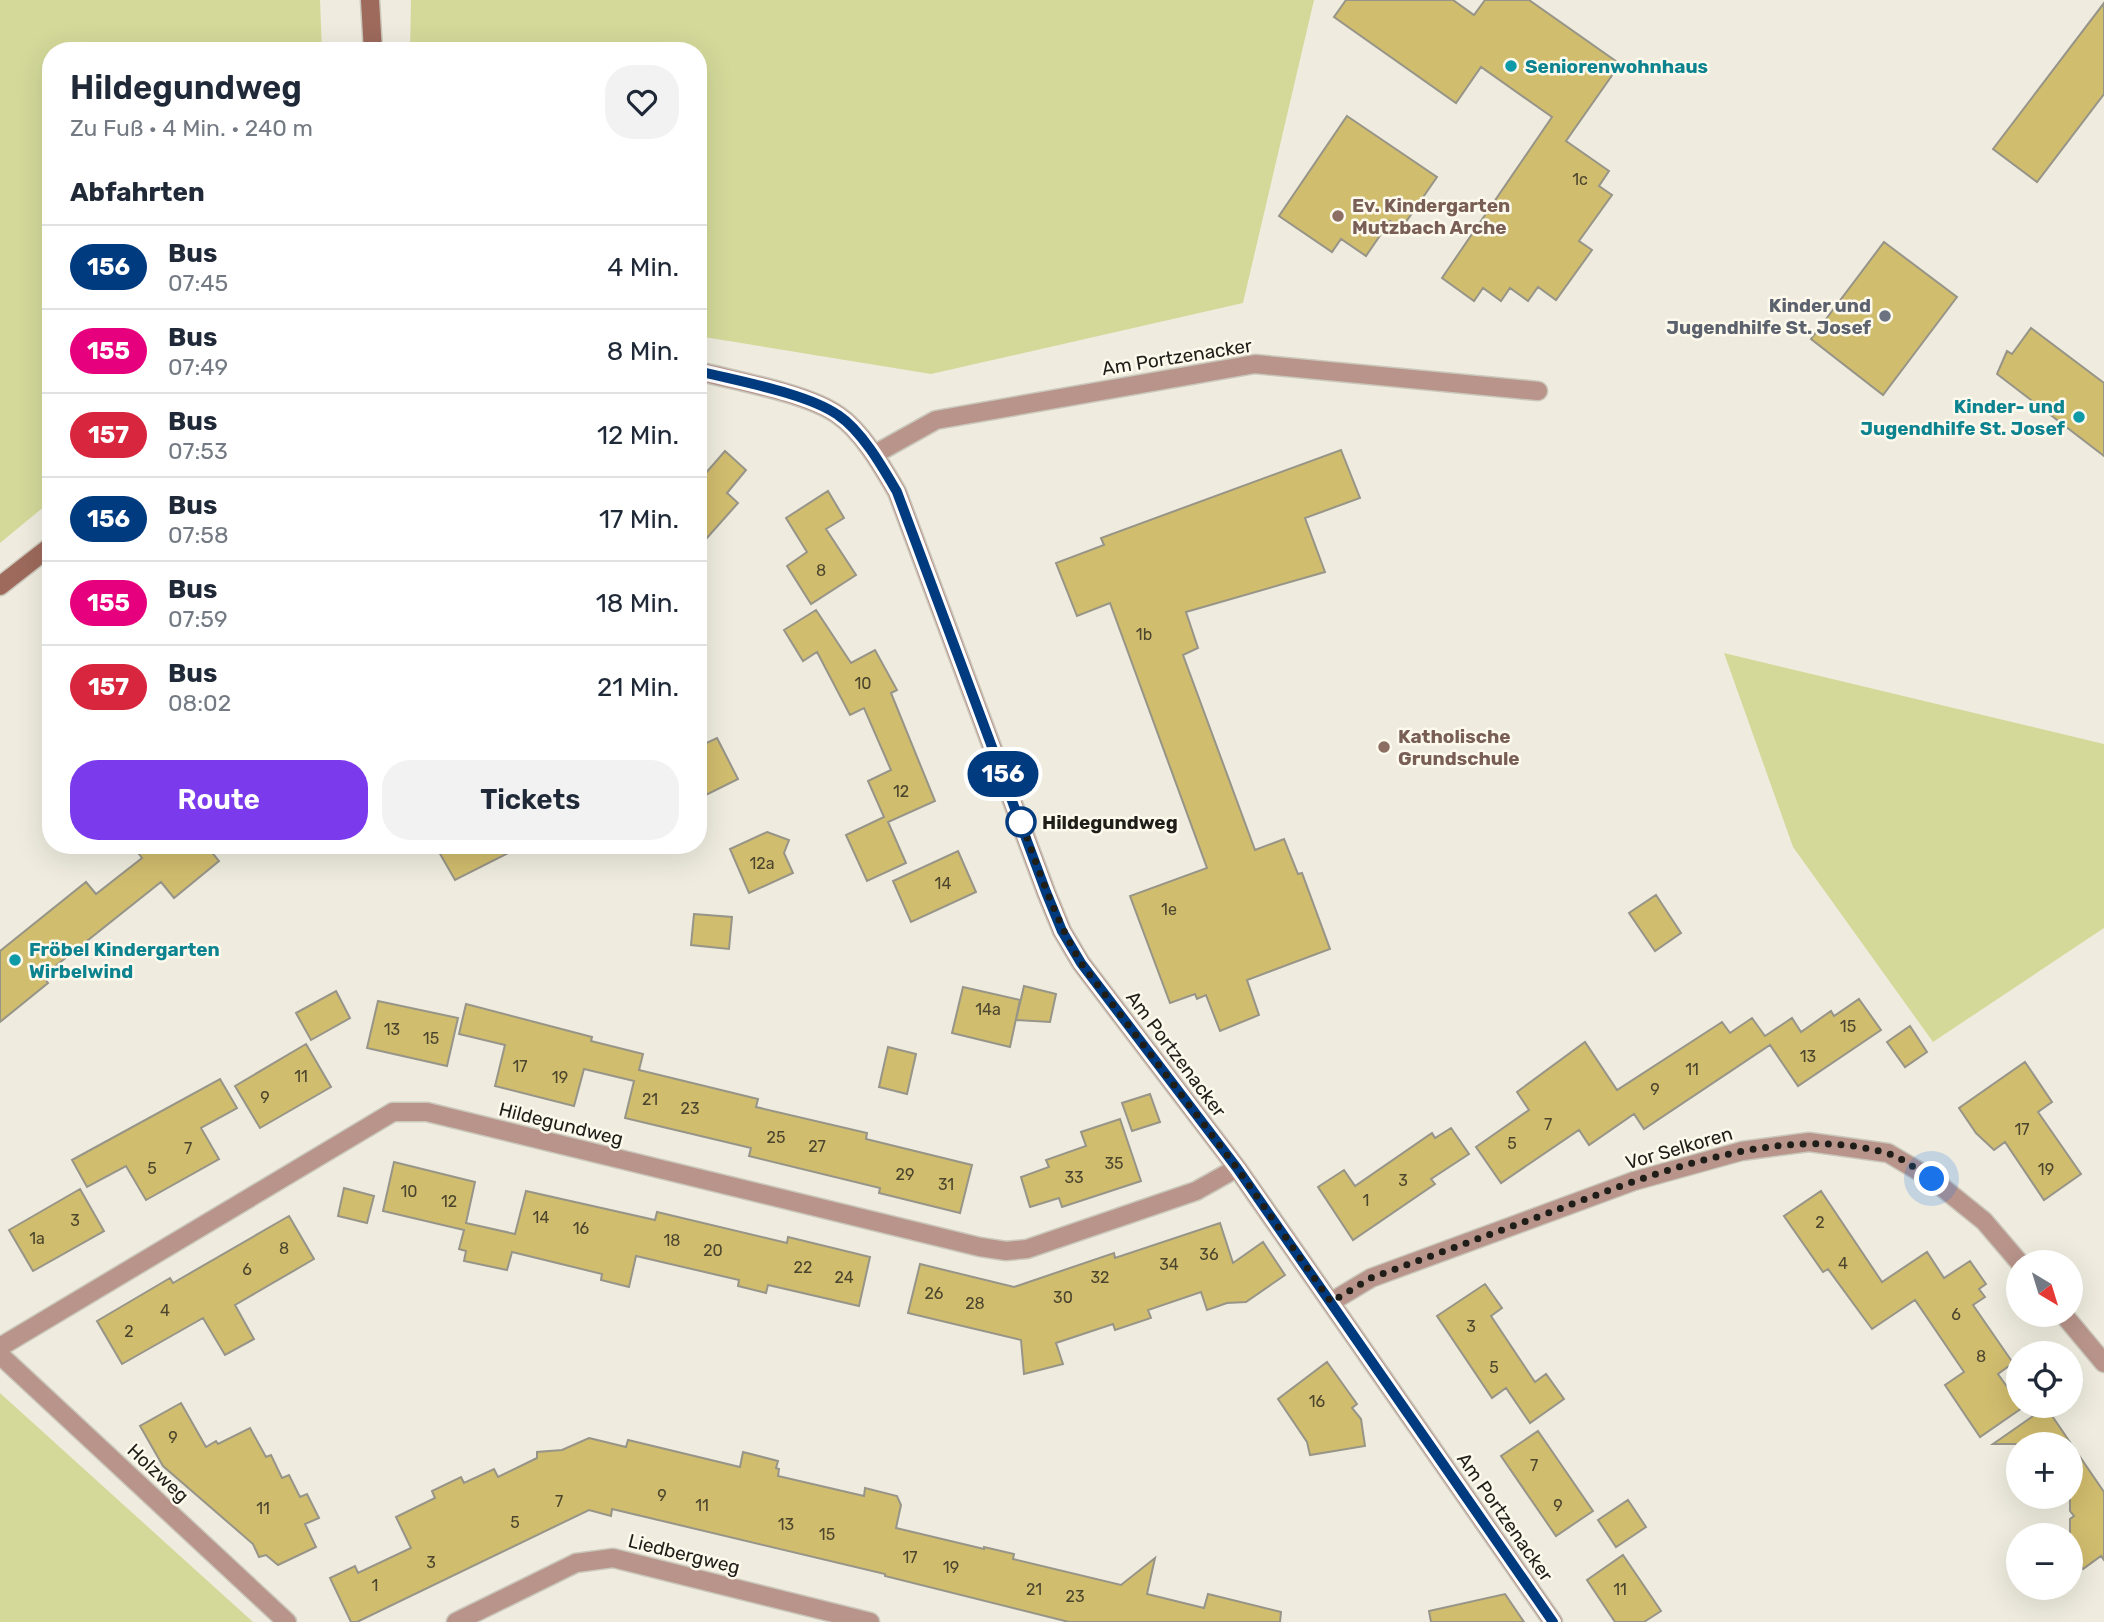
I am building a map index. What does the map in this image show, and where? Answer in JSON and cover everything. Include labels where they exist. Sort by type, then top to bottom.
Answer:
[{"type":"main road","points":[[370,0],[372,42]]},
{"type":"main road","points":[[0,586],[42,553]]},
{"type":"street","name":"Am Portzenacker","points":[[875,454],[936,421],[1255,363],[1538,391]]},
{"type":"street","name":"Am Portzenacker","points":[[707,373],[805,399],[839,415],[875,454],[897,492],[1062,931],[1081,963],[1237,1168],[1553,1622]]},
{"type":"street","name":"Hildegundweg","points":[[0,1347],[393,1111],[427,1112],[966,1244],[1006,1251],[1027,1249],[1196,1191],[1237,1168]]},
{"type":"street","name":"Vor Selkoren","points":[[1331,1302],[1371,1278],[1634,1181],[1742,1151],[1810,1142],[1888,1153],[1932,1179],[1984,1221],[2009,1250]]},
{"type":"street","points":[[2074,1327],[2104,1363]]},
{"type":"street","name":"Holzweg","points":[[0,1356],[287,1622]]},
{"type":"street","name":"Liedbergweg","points":[[456,1622],[576,1563],[613,1558],[870,1622]]},
{"type":"green space","points":[[0,0],[320,0],[322,42],[42,42],[42,508],[0,543]]},
{"type":"green space","points":[[411,0],[1314,0],[1243,303],[931,374],[707,337],[707,42],[410,42]]},
{"type":"green space","points":[[1724,653],[2104,744],[2104,928],[1933,1042],[1793,847]]},
{"type":"green space","points":[[0,1393],[253,1622],[0,1622]]},
{"type":"building","points":[[1346,0],[1453,0],[1474,15],[1485,0],[1529,0],[1620,64],[1566,141],[1609,171],[1599,186],[1612,195],[1579,241],[1592,250],[1556,300],[1538,287],[1528,301],[1510,288],[1501,301],[1483,288],[1474,301],[1442,278],[1552,117],[1481,67],[1456,103],[1334,17]]},
{"type":"building","points":[[2104,3],[2104,94],[2037,182],[1993,149]]},
{"type":"building","points":[[1347,116],[1437,177],[1401,229],[1390,221],[1366,256],[1341,239],[1332,252],[1279,216]]},
{"type":"building","name":"Kinder und Jugendhilfe St. Josef","points":[[1884,242],[1957,297],[1883,395],[1811,339]]},
{"type":"building","name":"Kinder- und Jugendhilfe St. Josef","points":[[2031,328],[2104,383],[2104,456],[1997,374],[2007,351],[2012,354]]},
{"type":"building","points":[[1341,450],[1360,498],[1305,518],[1325,572],[1186,612],[1198,648],[1183,655],[1255,850],[1284,839],[1298,874],[1302,873],[1330,949],[1247,980],[1259,1015],[1220,1031],[1206,995],[1197,999],[1195,994],[1170,1003],[1130,896],[1207,868],[1110,603],[1077,616],[1056,563],[1104,545],[1101,538]]},
{"type":"building","points":[[725,451],[746,470],[727,493],[738,503],[707,538],[707,472]]},
{"type":"building","points":[[828,491],[844,518],[826,529],[856,575],[811,604],[787,566],[807,552],[786,518]]},
{"type":"building","points":[[816,610],[851,663],[875,650],[897,690],[891,693],[935,801],[888,822],[906,863],[867,881],[846,835],[884,817],[868,781],[891,770],[864,708],[850,715],[817,652],[803,661],[784,630]]},
{"type":"building","points":[[717,738],[738,779],[707,794],[707,743]]},
{"type":"building","points":[[767,832],[789,840],[784,853],[793,873],[749,893],[730,849]]},
{"type":"building","points":[[958,851],[976,892],[911,922],[893,881]]},
{"type":"building","points":[[139,854],[213,854],[219,861],[174,898],[161,882],[43,976],[48,983],[0,1022],[0,951],[86,882],[96,894],[142,858]]},
{"type":"building","points":[[440,854],[506,854],[455,880]]},
{"type":"building","points":[[1656,895],[1681,933],[1655,951],[1629,913]]},
{"type":"building","points":[[694,914],[732,917],[729,949],[691,945]]},
{"type":"building","points":[[1024,986],[1056,994],[1050,1022],[1016,1020]]},
{"type":"building","points":[[963,987],[1020,1000],[1010,1047],[952,1033]]},
{"type":"building","points":[[336,991],[350,1018],[311,1040],[296,1013]]},
{"type":"building","points":[[1859,999],[1881,1030],[1798,1086],[1770,1045],[1644,1129],[1634,1114],[1589,1145],[1579,1130],[1501,1183],[1476,1147],[1529,1110],[1517,1092],[1585,1042],[1617,1090],[1722,1022],[1730,1033],[1752,1018],[1765,1036],[1792,1018],[1801,1032],[1831,1011],[1834,1016]]},
{"type":"building","points":[[378,1001],[458,1018],[447,1066],[367,1048]]},
{"type":"building","points":[[466,1004],[592,1037],[591,1041],[643,1054],[639,1070],[758,1099],[756,1107],[867,1133],[866,1139],[972,1165],[960,1213],[879,1193],[880,1188],[749,1156],[751,1148],[625,1118],[634,1081],[584,1069],[574,1106],[495,1086],[505,1045],[459,1034]]},
{"type":"building","points":[[1910,1026],[1927,1052],[1905,1067],[1887,1042]]},
{"type":"building","points":[[306,1044],[331,1087],[260,1128],[235,1086]]},
{"type":"building","points":[[888,1047],[916,1054],[907,1094],[879,1087]]},
{"type":"building","points":[[2025,1062],[2052,1102],[2038,1112],[2081,1174],[2044,1200],[2005,1142],[1994,1150],[1976,1133],[1959,1108]]},
{"type":"building","points":[[220,1079],[237,1108],[201,1128],[219,1159],[146,1200],[126,1166],[87,1187],[72,1160]]},
{"type":"building","points":[[1150,1094],[1160,1122],[1132,1131],[1122,1103]]},
{"type":"building","points":[[1120,1119],[1141,1181],[1062,1207],[1059,1198],[1030,1207],[1021,1177],[1049,1167],[1046,1160],[1086,1146],[1081,1132]]},
{"type":"building","points":[[1451,1128],[1469,1154],[1431,1179],[1435,1184],[1353,1240],[1318,1187],[1344,1170],[1355,1186],[1432,1133],[1435,1138]]},
{"type":"building","points":[[394,1162],[475,1182],[466,1223],[515,1234],[526,1191],[655,1220],[657,1212],[787,1243],[788,1237],[870,1257],[859,1306],[768,1285],[766,1293],[738,1286],[739,1280],[636,1256],[629,1287],[601,1280],[602,1274],[512,1252],[507,1270],[464,1261],[466,1251],[459,1249],[464,1230],[383,1211]]},
{"type":"building","points":[[344,1188],[374,1196],[367,1223],[338,1216]]},
{"type":"building","points":[[80,1189],[104,1231],[33,1271],[9,1230]]},
{"type":"building","points":[[1821,1191],[1882,1282],[1927,1252],[1944,1278],[1970,1261],[1986,1284],[1979,1289],[1985,1297],[1973,1305],[2006,1353],[2006,1368],[1998,1374],[2006,1385],[2008,1418],[1980,1437],[1945,1385],[1964,1372],[1915,1300],[1872,1329],[1828,1269],[1823,1272],[1784,1216]]},
{"type":"building","points":[[289,1216],[314,1259],[235,1305],[254,1339],[225,1355],[203,1318],[122,1364],[97,1321],[170,1278],[173,1283]]},
{"type":"building","points":[[1220,1223],[1233,1263],[1263,1242],[1285,1275],[1246,1302],[1227,1303],[1207,1310],[1201,1292],[1148,1310],[1151,1318],[1115,1330],[1113,1324],[1056,1343],[1063,1364],[1024,1374],[1021,1340],[908,1313],[920,1264],[1014,1287],[1114,1253],[1115,1258]]},
{"type":"building","points":[[1485,1284],[1502,1308],[1491,1316],[1535,1382],[1546,1374],[1564,1399],[1530,1423],[1506,1388],[1492,1398],[1437,1316]]},
{"type":"building","points":[[1327,1362],[1357,1404],[1352,1408],[1361,1419],[1365,1446],[1310,1455],[1307,1442],[1278,1399]]},
{"type":"building","points":[[181,1403],[206,1447],[250,1428],[266,1457],[271,1455],[282,1478],[289,1475],[300,1497],[307,1494],[319,1518],[305,1524],[316,1547],[278,1565],[266,1555],[259,1557],[253,1544],[163,1466],[140,1426]]},
{"type":"building","points":[[2030,1418],[2054,1418],[2063,1432],[2010,1432]]},
{"type":"building","points":[[1538,1431],[1593,1511],[1556,1536],[1501,1456]]},
{"type":"building","points":[[2006,1435],[2006,1444],[1993,1444]]},
{"type":"building","points":[[589,1438],[626,1447],[628,1440],[740,1467],[743,1452],[778,1461],[778,1476],[864,1496],[865,1488],[897,1496],[901,1505],[896,1528],[1014,1554],[1013,1559],[1121,1585],[1155,1558],[1147,1594],[1204,1608],[1208,1594],[1281,1612],[1280,1622],[1069,1622],[885,1574],[612,1509],[611,1516],[589,1510],[357,1622],[351,1622],[330,1578],[355,1566],[358,1573],[411,1548],[396,1517],[435,1498],[432,1491],[461,1477],[464,1483],[494,1469],[498,1477],[537,1458],[537,1452],[562,1450]]},
{"type":"building","points":[[2083,1461],[2104,1492],[2104,1560],[2101,1556],[2083,1569],[2083,1523],[2070,1523],[2074,1516],[2070,1511],[2083,1509]]},
{"type":"building","points":[[1628,1500],[1646,1527],[1616,1547],[1598,1520]]},
{"type":"building","points":[[1623,1555],[1661,1611],[1644,1622],[1615,1622],[1587,1580]]},
{"type":"building","points":[[1505,1594],[1524,1622],[1431,1622],[1429,1611]]},
{"type":"bus line","name":"156","points":[[707,373],[805,399],[839,415],[875,454],[897,492],[1062,931],[1081,963],[1237,1168],[1553,1622]]},
{"type":"place","name":"Seniorenwohnhaus","points":[[1511,66]]},
{"type":"place","name":"Ev. Kindergarten Mutzbach Arche","points":[[1338,216]]},
{"type":"place","name":"Kinder und Jugendhilfe St. Josef","points":[[1885,316]]},
{"type":"place","name":"Kinder- und Jugendhilfe St. Josef","points":[[2079,417]]},
{"type":"place","name":"Katholische Grundschule","points":[[1384,747]]},
{"type":"place","name":"Hildegundweg","points":[[1021,822]]},
{"type":"place","name":"Fröbel Kindergarten Wirbelwind","points":[[15,960]]},
{"type":"route","points":[[1021,822],[1020,818],[1062,931],[1081,963],[1237,1168],[1331,1302],[1371,1278],[1634,1181],[1742,1151],[1810,1142],[1855,1148],[1888,1153],[1932,1179]]}]
